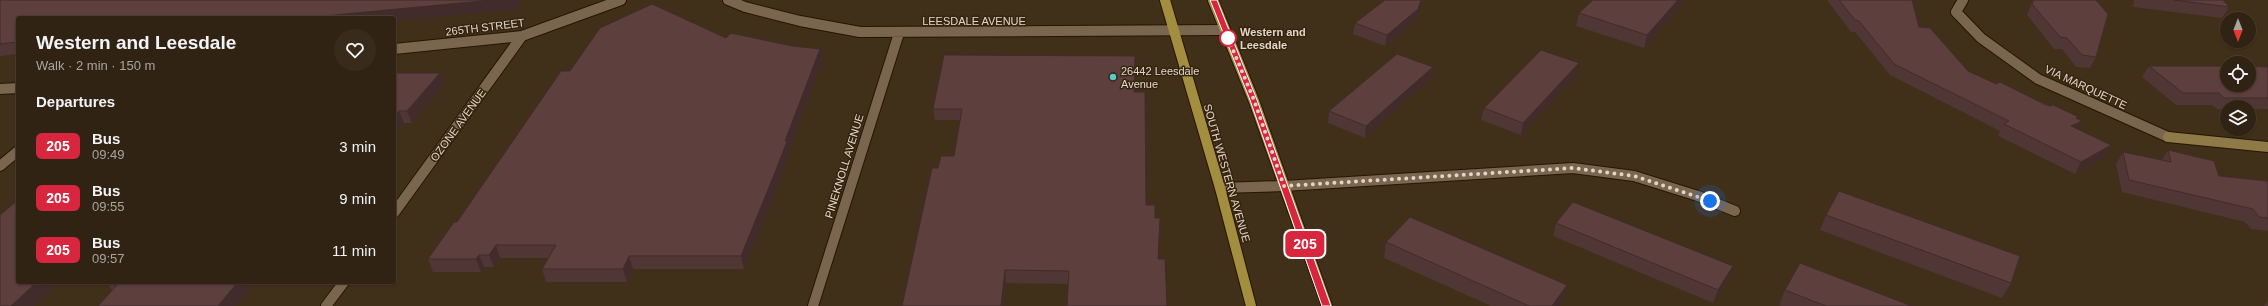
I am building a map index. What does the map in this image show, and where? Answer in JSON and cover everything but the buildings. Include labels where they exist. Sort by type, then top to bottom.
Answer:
[{"type":"main road","name":"SOUTH WESTERN AVENUE","points":[[1165,0],[1220,188],[1251,306]]},
{"type":"main road","points":[[1213,0],[1224,30],[1254,100],[1327,306]]},
{"type":"street","name":"265TH STREET","points":[[396,49],[522,36],[621,0]]},
{"type":"street","name":"LEESDALE AVENUE","points":[[728,0],[745,7],[800,21],[860,32],[899,33],[1224,30]]},
{"type":"street","name":"VIA MARQUETTE","points":[[1963,0],[1956,12],[1981,38],[2038,79],[2168,137]]},
{"type":"street","name":"PINEKNOLL AVENUE","points":[[813,306],[899,33]]},
{"type":"street","name":"OZONE AVENUE","points":[[396,210],[522,36]]},
{"type":"street","points":[[0,89],[16,88]]},
{"type":"street","points":[[2168,137],[2268,147]]},
{"type":"street","points":[[0,166],[16,153]]},
{"type":"street","points":[[1220,188],[1284,186],[1573,168],[1634,176],[1698,196],[1734,211]]},
{"type":"street","points":[[326,306],[342,284]]},
{"type":"bus line","name":"205","points":[[1213,0],[1224,30],[1254,100],[1327,306]]},
{"type":"place","name":"Western and Leesdale","points":[[1228,38]]},
{"type":"place","name":"26442 Leesdale Avenue","points":[[1113,77]]},
{"type":"route","points":[[1228,38],[1254,100],[1284,186],[1573,168],[1634,176],[1710,201]]}]
